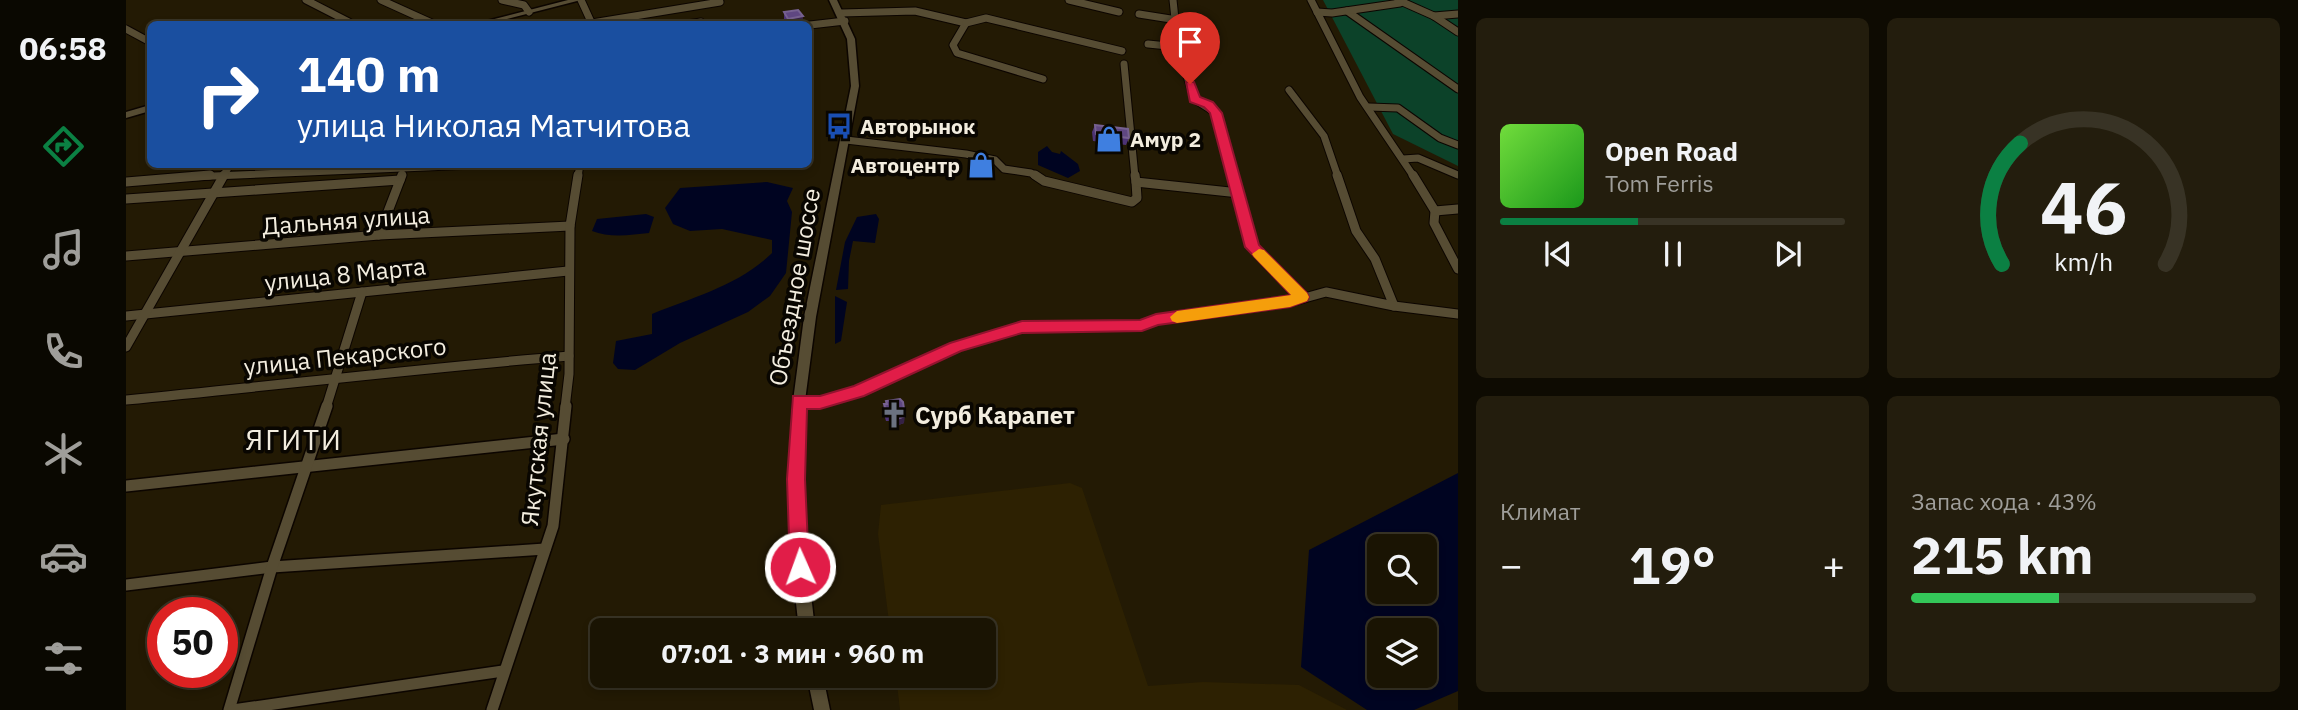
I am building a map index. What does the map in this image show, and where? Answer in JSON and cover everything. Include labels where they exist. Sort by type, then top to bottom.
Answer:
[{"type":"main road","points":[[492,21],[579,0]]},
{"type":"main road","name":"Объездное шоссе","points":[[806,618],[800,567],[796,479],[799,401],[810,317],[855,86],[853,48],[843,17],[833,0]]},
{"type":"main road","points":[[126,115],[147,109]]},
{"type":"main road","points":[[817,688],[822,710]]},
{"type":"street","points":[[306,0],[347,21]]},
{"type":"street","points":[[381,0],[427,21]]},
{"type":"street","points":[[502,0],[524,5],[529,12]]},
{"type":"street","points":[[579,0],[590,21]]},
{"type":"street","points":[[1069,0],[1119,12]]},
{"type":"street","points":[[1173,0],[1178,47],[1194,99],[1209,104],[1216,113],[1252,247],[1302,297]]},
{"type":"street","points":[[1311,0],[1360,97],[1435,211],[1433,223],[1458,269]]},
{"type":"street","points":[[609,21],[720,2]]},
{"type":"street","points":[[1317,12],[1347,11],[1399,2],[1434,16],[1458,32]]},
{"type":"street","points":[[812,25],[843,17],[915,10],[966,23],[986,18],[1122,51]]},
{"type":"street","points":[[1347,11],[1458,89]]},
{"type":"street","points":[[1139,14],[1177,20]]},
{"type":"street","points":[[1434,16],[1458,14]]},
{"type":"street","points":[[966,23],[953,45],[957,53],[1043,79]]},
{"type":"street","points":[[126,29],[147,40]]},
{"type":"street","points":[[1148,44],[1178,47]]},
{"type":"street","points":[[846,140],[995,160],[1003,169],[1037,175],[1044,181],[1132,202],[1137,198],[1124,64]]},
{"type":"street","points":[[1448,82],[1458,81]]},
{"type":"street","points":[[1289,90],[1324,136],[1346,194],[1356,232],[1375,259],[1394,306]]},
{"type":"street","points":[[1369,107],[1399,109],[1433,136],[1458,145]]},
{"type":"street","points":[[1403,159],[1418,158],[1458,175]]},
{"type":"street","points":[[126,346],[228,168]]},
{"type":"street","points":[[126,182],[225,174],[302,174],[371,168]]},
{"type":"street","points":[[379,235],[404,168]]},
{"type":"street","name":"Якутская улица","points":[[492,710],[553,526],[564,439],[569,356],[570,226],[579,168]]},
{"type":"street","points":[[126,199],[400,180]]},
{"type":"street","points":[[1136,182],[1238,193]]},
{"type":"street","points":[[1435,211],[1458,209]]},
{"type":"street","name":"Дальняя улица","points":[[126,256],[379,235],[570,226]]},
{"type":"street","name":"улица 8 Марта","points":[[126,316],[568,271]]},
{"type":"street","points":[[362,292],[272,568],[231,710],[503,671]]},
{"type":"street","points":[[799,401],[820,402],[858,392],[956,347],[1022,327],[1142,326],[1156,320],[1290,302],[1326,292],[1394,306],[1458,314]]},
{"type":"street","name":"улица Пекарского","points":[[126,400],[335,380],[456,365],[569,356]]},
{"type":"street","points":[[126,486],[564,439]]},
{"type":"street","points":[[126,585],[272,568],[545,549]]},
{"type":"shaded area","points":[[1070,483],[1082,488],[1148,686],[1203,682],[1299,685],[1347,710],[900,710],[897,688],[996,688],[996,618],[888,618],[878,534],[881,505]]},
{"type":"green space","points":[[1323,0],[1458,0],[1458,166],[1393,134]]},
{"type":"water","points":[[1047,146],[1052,152],[1060,154],[1061,151],[1078,164],[1080,171],[1068,178],[1038,165],[1038,152]]},
{"type":"water","points":[[767,182],[793,188],[787,201],[792,212],[786,273],[770,296],[748,312],[680,343],[635,370],[618,369],[613,363],[616,341],[652,334],[652,314],[731,282],[746,274],[772,253],[772,240],[722,229],[690,231],[673,224],[665,208],[680,188]]},
{"type":"water","points":[[646,214],[654,217],[649,233],[613,235],[592,231],[597,219]]},
{"type":"water","points":[[876,214],[879,219],[875,243],[853,241],[848,289],[836,290],[845,242],[857,217]]},
{"type":"water","points":[[835,296],[847,302],[841,341],[835,344]]},
{"type":"water","points":[[1458,473],[1458,691],[1414,710],[1367,710],[1301,667],[1309,550]]},
{"type":"building","points":[[798,10],[803,16],[788,19],[784,12]]},
{"type":"building","points":[[1095,125],[1128,129],[1129,138],[1096,134]]},
{"type":"building","points":[[978,155],[988,157],[988,162],[977,161]]},
{"type":"building","points":[[900,399],[905,416],[891,418],[884,404],[887,404],[886,401]]},
{"type":"slow traffic","points":[[1177,317],[1290,302],[1302,297],[1259,254]]},
{"type":"place","name":"Авторынок","points":[[839,126]]},
{"type":"place","name":"Амур 2","points":[[1109,139]]},
{"type":"place","name":"Автоцентр","points":[[981,165]]},
{"type":"place","name":"Сурб Карапет","points":[[894,415]]},
{"type":"district","name":"ЯГИТИ","points":[[294,439]]},
{"type":"route","points":[[800,567],[796,479],[799,401],[820,402],[858,392],[956,347],[1022,327],[1142,326],[1156,320],[1290,302],[1302,297],[1252,247],[1216,113],[1209,104],[1199,103],[1194,99],[1190,84]]}]
